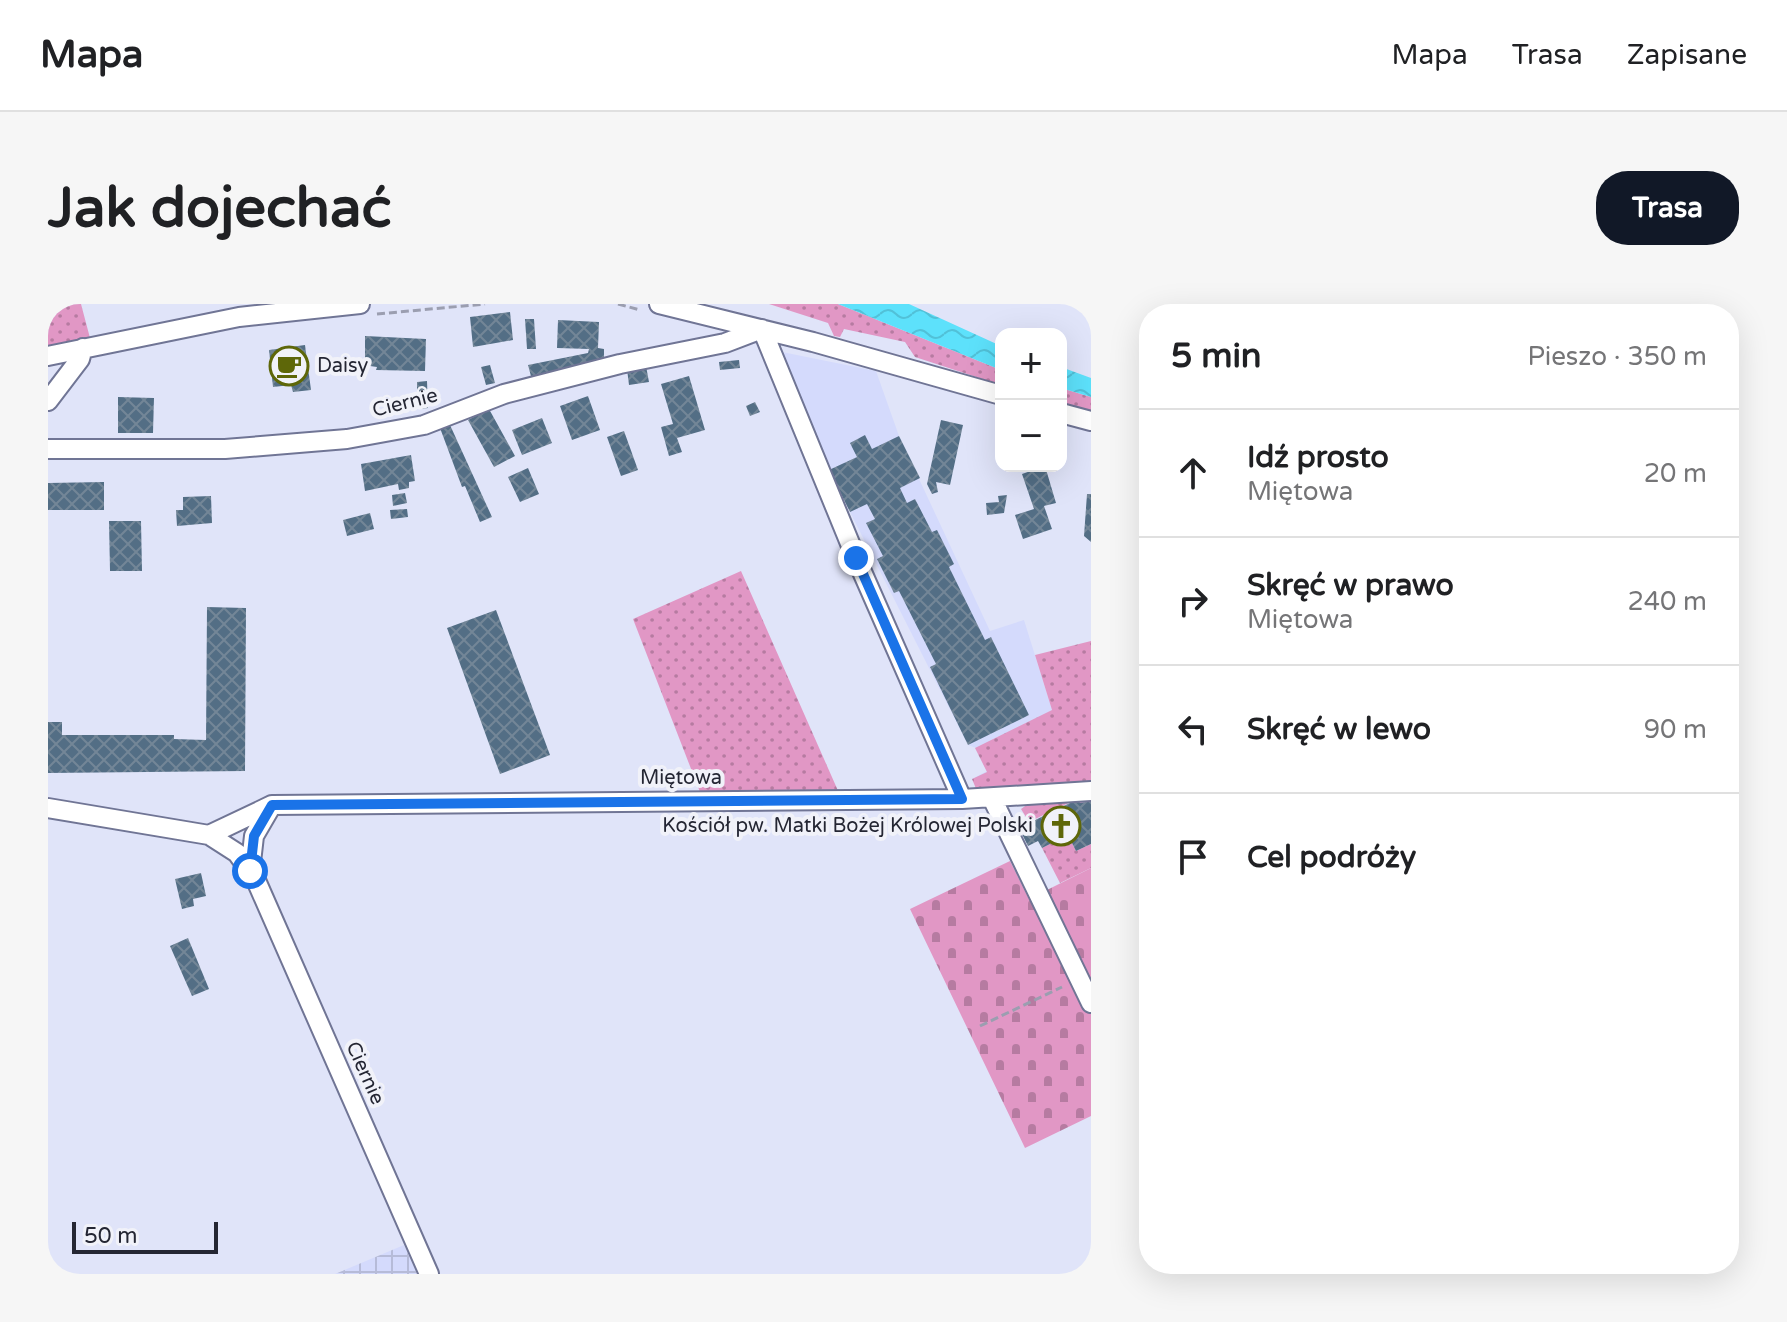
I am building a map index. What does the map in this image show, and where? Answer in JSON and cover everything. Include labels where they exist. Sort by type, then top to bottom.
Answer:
[{"type":"street","points":[[48,356],[239,317],[360,304]]},
{"type":"street","points":[[659,304],[995,393]]},
{"type":"street","points":[[762,329],[856,558],[962,799]]},
{"type":"street","name":"Ciernie","points":[[48,449],[210,449],[347,439],[424,425],[504,394],[620,364],[725,343],[762,329]]},
{"type":"street","points":[[48,401],[80,359],[83,348]]},
{"type":"street","points":[[1067,415],[1091,421]]},
{"type":"street","name":"Miętowa","points":[[209,835],[272,805],[962,799],[1091,791]]},
{"type":"street","points":[[992,798],[1091,1003]]},
{"type":"street","points":[[250,871],[254,836],[272,805]]},
{"type":"street","name":"Ciernie","points":[[48,808],[209,835],[237,853],[250,871],[429,1274]]},
{"type":"path","points":[[980,1026],[1079,979]]},
{"type":"shaded area","points":[[777,351],[876,371],[899,436],[990,631],[1024,620],[1052,710],[1043,715],[1070,785],[972,779],[987,771],[976,748],[968,745],[850,512]]},
{"type":"shaded area","points":[[404,1245],[417,1274],[335,1274]]},
{"type":"green space","points":[[48,304],[81,304],[90,338],[48,347]]},
{"type":"green space","points":[[769,304],[838,304],[995,368],[995,383],[915,357],[905,342],[844,329],[840,337],[834,336],[828,323]]},
{"type":"green space","points":[[1067,390],[1091,397],[1091,412],[1067,405]]},
{"type":"green space","points":[[741,571],[839,793],[700,792],[633,619]]},
{"type":"green space","points":[[1091,641],[1091,785],[977,791],[972,779],[987,772],[975,748],[1052,710],[1035,655]]},
{"type":"green space","points":[[1091,798],[1091,801],[1080,803],[1077,799],[1029,822],[1021,809],[1035,799]]},
{"type":"green space","points":[[1068,835],[1076,851],[1091,844],[1091,868],[1060,883],[1042,848]]},
{"type":"green space","points":[[1010,861],[1029,899],[1091,868],[1091,1116],[1025,1148],[910,909]]},
{"type":"water","points":[[838,304],[909,304],[995,343],[995,368]]},
{"type":"water","points":[[1067,369],[1091,378],[1091,397],[1067,390]]},
{"type":"building","points":[[510,312],[513,340],[473,347],[470,317]]},
{"type":"building","points":[[525,319],[534,319],[536,349],[527,349]]},
{"type":"building","points":[[558,320],[599,322],[598,348],[604,349],[604,364],[532,380],[528,365],[588,353],[589,349],[557,348]]},
{"type":"building","points":[[365,336],[426,339],[425,371],[376,370],[377,367],[370,366],[370,359],[365,359]]},
{"type":"building","name":"Daisy","points":[[305,345],[311,390],[293,392],[291,385],[273,387],[269,350]]},
{"type":"building","points":[[739,360],[740,368],[720,370],[719,362]]},
{"type":"building","points":[[490,365],[495,383],[486,385],[481,367]]},
{"type":"building","points":[[646,366],[649,382],[629,385],[627,369]]},
{"type":"building","points":[[689,376],[705,430],[677,438],[682,452],[669,456],[661,427],[673,424],[661,384]]},
{"type":"building","points":[[427,381],[428,408],[420,409],[417,382]]},
{"type":"building","points":[[588,396],[600,430],[572,440],[560,406]]},
{"type":"building","points":[[118,397],[154,398],[153,433],[118,433]]},
{"type":"building","points":[[755,402],[760,412],[750,416],[746,406]]},
{"type":"building","points":[[489,409],[515,456],[494,467],[468,420]]},
{"type":"building","points":[[542,418],[552,443],[522,455],[512,430]]},
{"type":"building","points":[[941,420],[963,425],[950,485],[936,482],[938,492],[932,494],[927,484]]},
{"type":"building","points":[[450,425],[492,517],[480,522],[465,486],[462,487],[440,428]]},
{"type":"building","points":[[624,431],[638,470],[621,476],[607,437]]},
{"type":"building","points":[[865,435],[872,449],[899,436],[920,478],[900,488],[907,503],[915,499],[932,532],[937,530],[954,564],[949,567],[985,640],[991,637],[1029,715],[968,745],[930,667],[936,664],[899,591],[894,593],[877,559],[883,556],[866,523],[875,519],[867,504],[850,512],[829,470],[857,457],[850,443]]},
{"type":"building","points":[[411,455],[415,481],[409,482],[409,488],[399,490],[398,484],[365,491],[361,464]]},
{"type":"building","points":[[528,468],[539,494],[520,502],[508,477]]},
{"type":"building","points":[[1047,472],[1056,503],[1044,506],[1052,529],[1023,539],[1015,515],[1034,509],[1022,474]]},
{"type":"building","points":[[104,482],[104,510],[48,510],[48,483]]},
{"type":"building","points":[[405,493],[407,503],[393,506],[392,495]]},
{"type":"building","points":[[1087,494],[1091,494],[1091,542],[1084,536]]},
{"type":"building","points":[[1007,495],[1004,513],[987,515],[986,503],[999,502],[998,496]]},
{"type":"building","points":[[211,496],[212,523],[177,526],[176,510],[183,510],[183,497]]},
{"type":"building","points":[[407,509],[408,517],[391,519],[390,510]]},
{"type":"building","points":[[370,513],[374,529],[347,536],[343,520]]},
{"type":"building","points":[[109,521],[141,521],[142,571],[110,571]]},
{"type":"building","points":[[207,607],[246,608],[245,771],[48,773],[48,722],[62,722],[62,735],[174,735],[174,739],[206,740]]},
{"type":"building","points":[[496,610],[550,755],[500,774],[447,628]]},
{"type":"building","name":"Kościół pw. Matki Bożej Królowej Polski","points":[[1078,799],[1080,803],[1091,801],[1091,844],[1076,851],[1068,835],[1042,848],[1038,841],[1028,846],[1022,834],[1032,829],[1029,823]]},
{"type":"building","points":[[201,873],[206,896],[193,899],[194,906],[182,909],[175,879]]},
{"type":"building","points":[[188,938],[209,989],[192,996],[170,946]]},
{"type":"place","name":"Daisy","points":[[289,366]]},
{"type":"place","name":"Kościół pw. Matki Bożej Królowej Polski","points":[[1061,826]]},
{"type":"route","points":[[250,871],[254,836],[272,805],[962,799],[856,558]]}]
